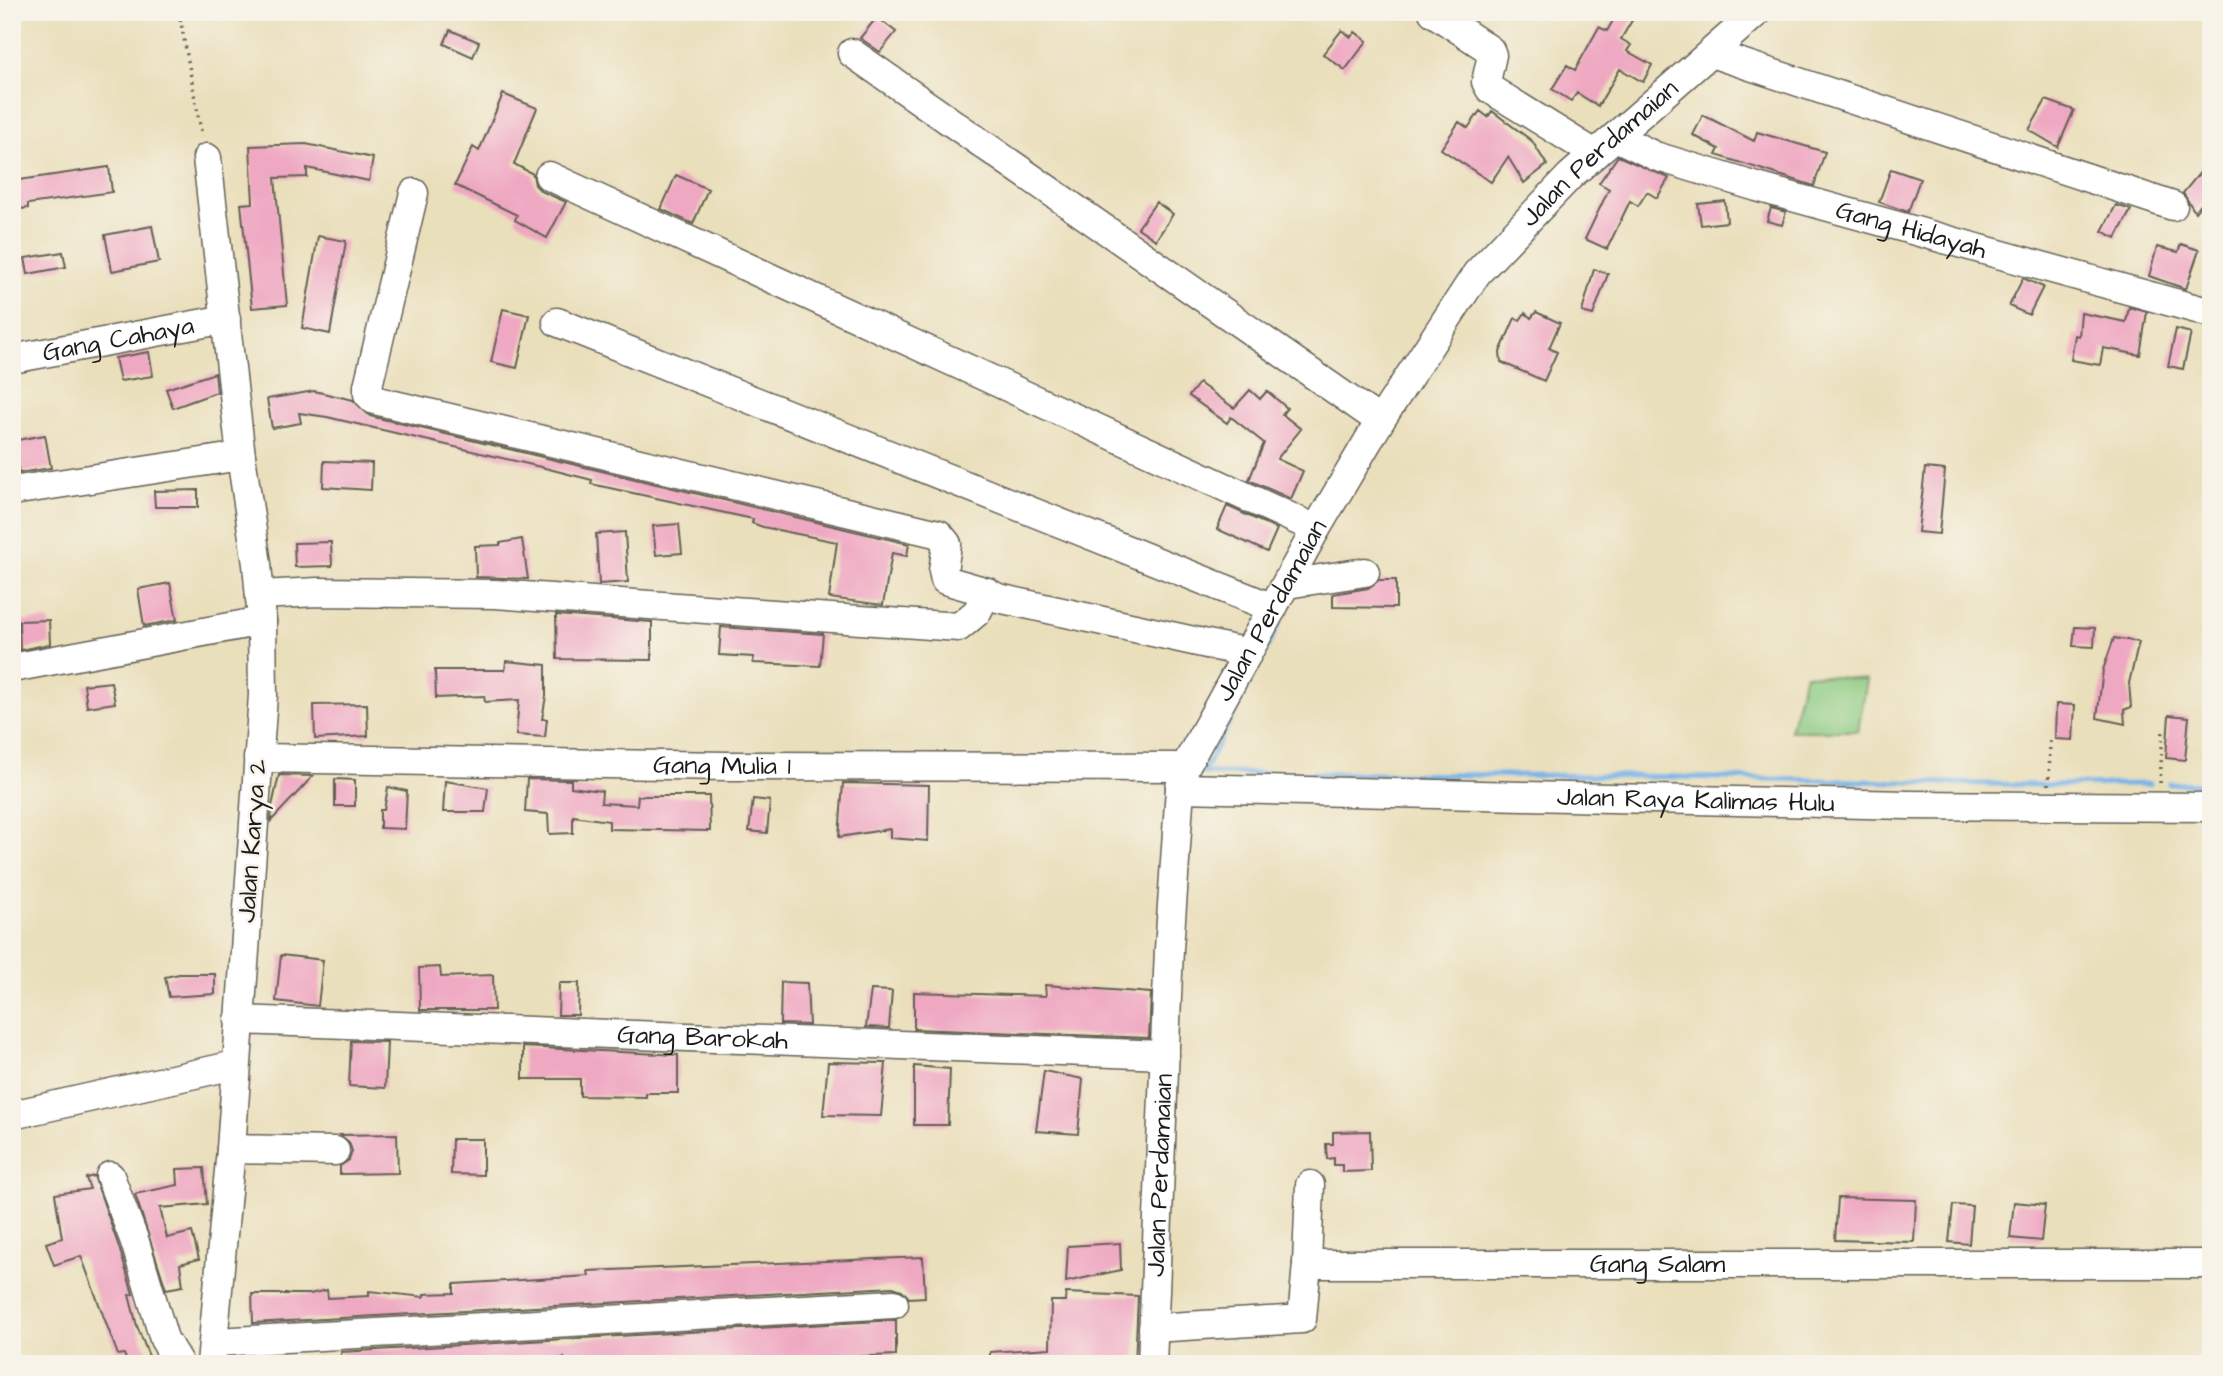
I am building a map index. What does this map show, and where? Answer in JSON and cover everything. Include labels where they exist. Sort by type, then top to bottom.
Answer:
[{"type":"street","name":"Gang Hidayah","points":[[1433,12],[1490,50],[1492,55],[1486,82],[1490,89],[1605,146],[1655,156],[1757,187],[2211,313]]},
{"type":"street","name":"Jalan Perdamaian","points":[[1152,1364],[1165,1055],[1182,778],[1316,529],[1380,421],[1477,273],[1509,237],[1605,146],[1757,12]]},
{"type":"street","points":[[852,53],[1380,421]]},
{"type":"street","points":[[1711,53],[2173,206]]},
{"type":"street","name":"Jalan Karya 2","points":[[207,158],[261,608],[263,695],[214,1353]]},
{"type":"street","points":[[549,176],[1316,529]]},
{"type":"street","points":[[414,193],[368,386],[368,394],[374,400],[939,534],[947,544],[943,571],[945,580],[987,592],[998,598],[1248,653]]},
{"type":"street","name":"Gang Cahaya","points":[[12,359],[226,319]]},
{"type":"street","points":[[557,322],[1280,596],[1365,572]]},
{"type":"street","points":[[12,491],[241,456]]},
{"type":"street","points":[[12,668],[318,592],[495,594],[959,627],[976,612],[987,592]]},
{"type":"street","name":"Gang Mulia 1","points":[[258,758],[726,766],[1182,778]]},
{"type":"street","name":"Jalan Raya Kalimas Hulu","points":[[1182,778],[1907,805],[2211,807]]},
{"type":"street","name":"Gang Barokah","points":[[239,1020],[1165,1055]]},
{"type":"street","points":[[12,1115],[235,1065]]},
{"type":"street","points":[[231,1149],[335,1151]]},
{"type":"street","points":[[110,1176],[135,1242],[164,1339],[179,1364]]},
{"type":"street","points":[[1153,1328],[1302,1319],[1310,1185]]},
{"type":"street","name":"Gang Salam","points":[[1307,1264],[2211,1264]]},
{"type":"street","points":[[214,1353],[894,1304]]},
{"type":"path","points":[[178,12],[207,158]]},
{"type":"path","points":[[2158,806],[2163,729]]},
{"type":"path","points":[[2049,777],[2050,738]]},
{"type":"green space","points":[[1805,674],[1867,680],[1858,731],[1790,731]]},
{"type":"building","points":[[1618,12],[1637,12],[1621,39],[1631,45],[1627,51],[1652,65],[1643,82],[1620,69],[1598,106],[1577,93],[1571,101],[1552,89],[1567,65],[1575,70],[1599,27],[1607,31]]},
{"type":"building","points":[[877,17],[896,32],[880,52],[860,38]]},
{"type":"building","points":[[450,30],[479,42],[473,57],[444,44]]},
{"type":"building","points":[[1342,30],[1351,37],[1355,32],[1367,41],[1345,70],[1323,54]]},
{"type":"building","points":[[503,94],[537,108],[514,164],[533,174],[535,185],[541,191],[566,202],[547,238],[515,220],[517,215],[455,185],[473,147],[479,151]]},
{"type":"building","points":[[2046,100],[2074,110],[2058,147],[2029,130]]},
{"type":"building","points":[[1480,111],[1488,117],[1492,111],[1532,141],[1547,165],[1524,183],[1508,157],[1491,182],[1441,149],[1459,122],[1468,128]]},
{"type":"building","points":[[1703,115],[1754,141],[1757,132],[1825,152],[1814,186],[1716,155],[1719,149],[1693,135]]},
{"type":"building","points":[[306,144],[373,158],[369,181],[307,168],[307,177],[275,178],[287,305],[252,308],[241,204],[253,203],[250,146]]},
{"type":"building","points":[[1618,156],[1669,178],[1657,198],[1647,192],[1638,206],[1630,201],[1607,249],[1585,239],[1609,189],[1599,183]]},
{"type":"building","points":[[2211,159],[2211,192],[2195,212],[2183,193]]},
{"type":"building","points":[[109,167],[112,192],[28,204],[28,208],[12,210],[12,181]]},
{"type":"building","points":[[1891,169],[1920,179],[1908,212],[1879,202]]},
{"type":"building","points":[[676,175],[708,189],[693,224],[661,209]]},
{"type":"building","points":[[1725,201],[1727,222],[1701,225],[1698,204]]},
{"type":"building","points":[[1156,202],[1173,214],[1156,240],[1138,228]]},
{"type":"building","points":[[2116,205],[2131,210],[2116,238],[2102,231]]},
{"type":"building","points":[[1771,208],[1786,212],[1782,225],[1767,221]]},
{"type":"building","points":[[152,226],[159,262],[112,271],[105,235]]},
{"type":"building","points":[[318,236],[346,241],[330,334],[302,328]]},
{"type":"building","points":[[2181,244],[2199,250],[2186,289],[2149,276],[2157,247],[2178,252]]},
{"type":"building","points":[[63,252],[66,267],[28,274],[25,258]]},
{"type":"building","points":[[1594,269],[1608,274],[1593,315],[1582,312]]},
{"type":"building","points":[[2023,278],[2043,287],[2029,315],[2009,306]]},
{"type":"building","points":[[2129,307],[2147,312],[2140,355],[2103,348],[2100,365],[2071,360],[2075,335],[2079,336],[2081,313],[2126,322]]},
{"type":"building","points":[[503,309],[529,315],[517,368],[491,362]]},
{"type":"building","points":[[1536,312],[1560,323],[1549,348],[1557,352],[1544,381],[1501,362],[1500,352],[1515,318],[1520,320],[1525,313],[1531,318]]},
{"type":"building","points":[[2176,329],[2191,333],[2183,369],[2168,366]]},
{"type":"building","points":[[149,352],[153,376],[120,381],[115,358]]},
{"type":"building","points":[[215,373],[217,392],[173,408],[166,389]]},
{"type":"building","points":[[1199,383],[1234,408],[1250,390],[1260,399],[1267,391],[1287,408],[1282,414],[1301,429],[1277,459],[1303,471],[1291,499],[1249,480],[1264,443],[1231,417],[1227,423],[1189,396]]},
{"type":"building","points":[[314,391],[353,400],[370,416],[909,544],[907,556],[892,553],[883,605],[829,598],[837,542],[763,527],[752,523],[753,519],[591,484],[592,480],[545,468],[327,417],[299,413],[301,423],[272,428],[267,399]]},
{"type":"building","points":[[45,435],[51,468],[19,473],[12,441]]},
{"type":"building","points":[[324,461],[372,463],[371,490],[323,487]]},
{"type":"building","points":[[1925,468],[1945,470],[1939,534],[1918,532]]},
{"type":"building","points":[[198,490],[198,507],[155,507],[154,491]]},
{"type":"building","points":[[1227,506],[1277,529],[1267,552],[1217,529]]},
{"type":"building","points":[[679,524],[682,553],[656,555],[653,526]]},
{"type":"building","points":[[625,532],[628,582],[599,584],[596,534]]},
{"type":"building","points":[[522,539],[528,579],[476,577],[475,546],[500,545]]},
{"type":"building","points":[[331,542],[332,566],[295,567],[294,543]]},
{"type":"building","points":[[1379,580],[1396,580],[1396,608],[1333,607],[1333,594],[1368,588]]},
{"type":"building","points":[[170,583],[177,620],[144,626],[138,589]]},
{"type":"building","points":[[556,615],[652,622],[652,660],[557,659]]},
{"type":"building","points":[[49,620],[50,644],[20,650],[19,621]]},
{"type":"building","points":[[721,627],[823,634],[820,666],[753,663],[754,657],[719,655]]},
{"type":"building","points":[[2075,627],[2095,628],[2094,647],[2073,646]]},
{"type":"building","points":[[2114,638],[2139,642],[2129,683],[2131,707],[2124,710],[2125,724],[2097,718],[2103,670]]},
{"type":"building","points":[[506,661],[546,665],[546,696],[542,719],[547,719],[545,737],[516,735],[519,700],[485,702],[484,696],[436,698],[435,670],[505,670]]},
{"type":"building","points":[[111,682],[115,703],[87,707],[84,685]]},
{"type":"building","points":[[367,704],[368,736],[315,739],[314,705]]},
{"type":"building","points":[[2056,704],[2075,705],[2073,740],[2055,739]]},
{"type":"building","points":[[2169,715],[2189,717],[2185,760],[2166,758]]},
{"type":"building","points":[[279,775],[313,776],[271,821],[272,806]]},
{"type":"building","points":[[335,779],[355,780],[355,806],[335,806]]},
{"type":"building","points":[[527,779],[571,780],[571,787],[602,791],[601,803],[637,805],[638,796],[709,796],[710,831],[609,829],[609,821],[573,816],[573,833],[549,834],[548,814],[525,812]]},
{"type":"building","points":[[445,781],[488,788],[485,812],[443,812]]},
{"type":"building","points":[[843,783],[929,785],[928,841],[890,838],[890,829],[839,837]]},
{"type":"building","points":[[388,787],[407,791],[405,829],[380,828],[380,810],[384,810]]},
{"type":"building","points":[[753,799],[770,801],[767,833],[749,831]]},
{"type":"building","points":[[281,955],[323,960],[318,1006],[276,1001]]},
{"type":"building","points":[[440,967],[441,977],[493,975],[494,1010],[420,1010],[419,968]]},
{"type":"building","points":[[179,974],[215,974],[215,994],[169,997],[165,977]]},
{"type":"building","points":[[781,982],[807,983],[809,1025],[780,1024]]},
{"type":"building","points":[[559,983],[579,983],[578,1015],[558,1015]]},
{"type":"building","points":[[1045,985],[1151,993],[1149,1038],[914,1029],[914,992],[1046,996]]},
{"type":"building","points":[[871,990],[892,991],[889,1028],[866,1027]]},
{"type":"building","points":[[351,1041],[387,1042],[385,1088],[349,1086]]},
{"type":"building","points":[[523,1047],[678,1055],[678,1093],[646,1093],[646,1097],[580,1096],[580,1079],[523,1079]]},
{"type":"building","points":[[828,1062],[886,1063],[881,1116],[823,1115]]},
{"type":"building","points":[[914,1066],[950,1069],[948,1125],[914,1125]]},
{"type":"building","points":[[1044,1071],[1083,1079],[1078,1134],[1036,1131]]},
{"type":"building","points":[[1370,1131],[1371,1171],[1342,1172],[1342,1165],[1334,1165],[1334,1158],[1327,1159],[1326,1144],[1333,1144],[1333,1132]]},
{"type":"building","points":[[397,1134],[398,1173],[340,1174],[340,1166],[349,1160],[352,1151],[349,1142],[340,1135]]},
{"type":"building","points":[[452,1139],[483,1139],[483,1175],[451,1174]]},
{"type":"building","points":[[204,1168],[207,1204],[160,1208],[167,1238],[192,1232],[199,1259],[180,1264],[183,1286],[166,1289],[135,1194],[178,1185],[177,1169]]},
{"type":"building","points":[[94,1176],[133,1294],[129,1295],[137,1326],[152,1364],[128,1364],[124,1354],[118,1355],[81,1256],[54,1265],[46,1243],[62,1238],[55,1194],[90,1189],[86,1178]]},
{"type":"building","points":[[1838,1198],[1916,1200],[1914,1242],[1835,1240]]},
{"type":"building","points":[[2014,1202],[2045,1205],[2041,1241],[2010,1238]]},
{"type":"building","points":[[1953,1205],[1972,1206],[1969,1244],[1949,1242]]},
{"type":"building","points":[[1120,1243],[1121,1270],[1066,1282],[1068,1246]]},
{"type":"building","points":[[923,1257],[925,1297],[909,1298],[902,1290],[893,1287],[253,1323],[252,1294],[310,1294],[327,1290],[328,1298],[369,1296],[369,1291],[424,1297],[424,1294],[454,1293],[454,1284],[589,1276],[588,1271]]},
{"type":"building","points":[[1066,1293],[1138,1296],[1135,1364],[990,1364],[990,1352],[1050,1348],[1051,1301],[1065,1301]]},
{"type":"building","points":[[896,1320],[896,1355],[686,1364],[565,1364],[564,1358],[528,1364],[342,1364],[341,1352]]},
{"type":"waterway","points":[[1280,622],[1203,773],[1635,776],[2035,785],[2150,784]]},
{"type":"waterway","points":[[2169,784],[2211,783]]}]
